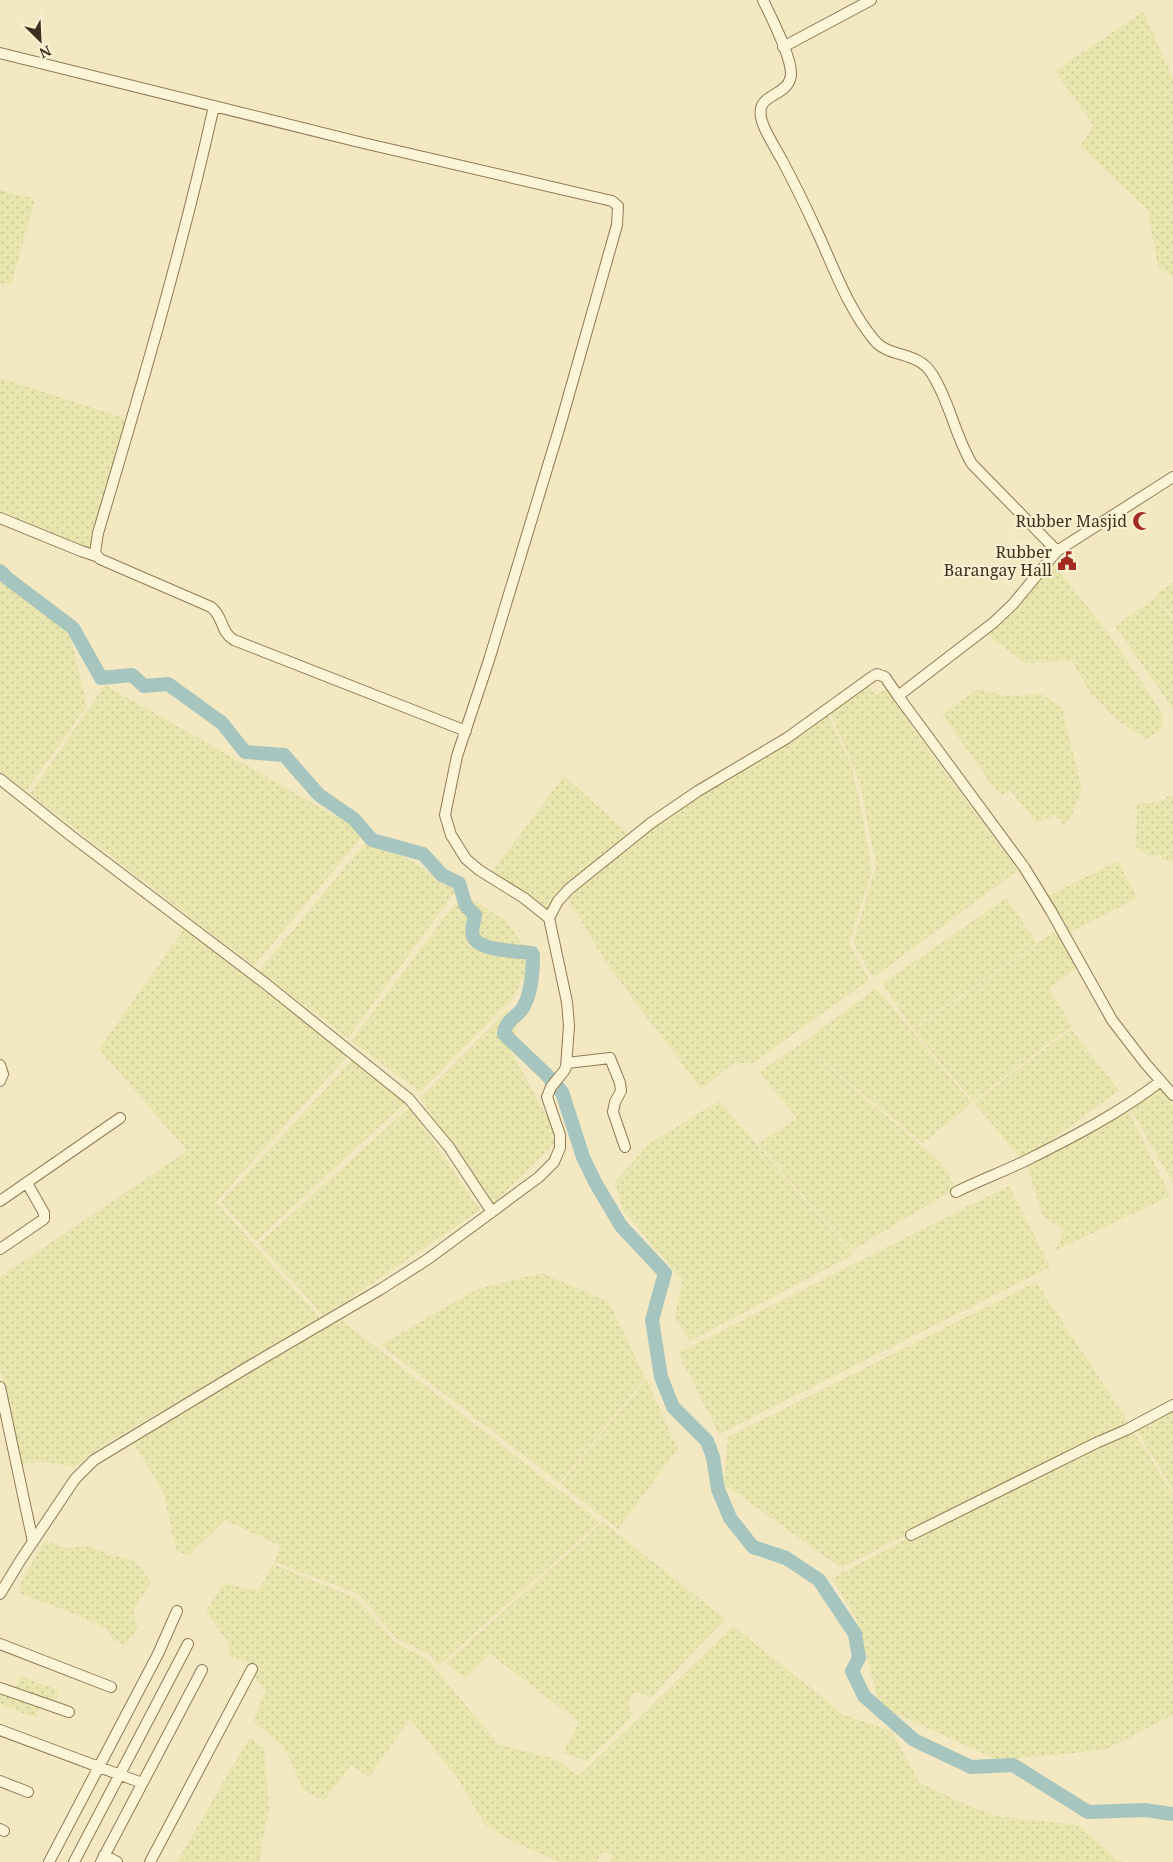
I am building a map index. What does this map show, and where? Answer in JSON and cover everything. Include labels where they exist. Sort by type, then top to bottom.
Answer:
[{"type":"street","points":[[763,0],[784,47],[791,75],[784,87],[760,107],[760,114],[764,128],[788,170],[848,298],[876,342],[885,348],[912,357],[927,366],[937,383],[963,449],[972,464],[1058,551]]},
{"type":"street","points":[[784,47],[871,0]]},
{"type":"street","points":[[0,54],[359,142],[540,183],[612,201],[618,206],[617,224],[594,309],[457,756],[445,815],[451,835],[466,859],[479,870],[524,898],[549,918],[568,1008],[567,1063],[562,1075],[548,1093],[548,1100],[560,1135],[558,1155],[554,1162],[539,1177],[428,1259],[94,1460],[75,1479],[0,1594]]},
{"type":"street","points":[[96,556],[95,545],[139,396],[190,208],[214,106]]},
{"type":"street","points":[[898,696],[993,623],[1026,590],[1058,551],[1172,478]]},
{"type":"street","points":[[0,518],[96,556],[211,607],[218,614],[226,634],[234,640],[466,731]]},
{"type":"street","points":[[549,918],[558,901],[569,889],[651,823],[787,738],[877,674],[885,677],[1024,867],[1103,1001],[1109,1015],[1145,1063],[1173,1095]]},
{"type":"street","points":[[0,779],[70,835],[274,990],[409,1099],[449,1147],[492,1212]]},
{"type":"street","points":[[567,1063],[610,1058],[620,1083],[621,1091],[615,1102],[613,1112],[625,1147]]},
{"type":"street","points":[[0,1065],[3,1074],[0,1081]]},
{"type":"street","points":[[956,1192],[1029,1159],[1090,1127],[1128,1105],[1161,1081]]},
{"type":"street","points":[[0,1201],[120,1118]]},
{"type":"street","points":[[0,1249],[44,1219],[44,1213],[27,1183]]},
{"type":"street","points":[[0,1387],[33,1542]]},
{"type":"street","points":[[911,1535],[1126,1430],[1173,1405]]},
{"type":"street","points":[[49,1862],[100,1767],[178,1611]]},
{"type":"street","points":[[0,1644],[111,1687]]},
{"type":"street","points":[[74,1862],[188,1644]]},
{"type":"street","points":[[150,1862],[252,1669]]},
{"type":"street","points":[[117,1862],[102,1859],[202,1670]]},
{"type":"street","points":[[0,1688],[69,1712]]},
{"type":"street","points":[[0,1730],[142,1783]]},
{"type":"street","points":[[0,1781],[28,1792]]},
{"type":"shaded area","points":[[1143,12],[1173,77],[1173,277],[1158,267],[1148,210],[1080,146],[1094,126],[1055,71]]},
{"type":"shaded area","points":[[0,190],[35,199],[11,285],[0,283]]},
{"type":"shaded area","points":[[0,378],[127,419],[90,550],[0,511]]},
{"type":"shaded area","points":[[1053,563],[1115,642],[1162,713],[1162,730],[1146,739],[1117,720],[1091,694],[1072,661],[1025,663],[987,635],[1026,596]]},
{"type":"shaded area","points":[[0,579],[68,628],[87,706],[26,791],[0,770]]},
{"type":"shaded area","points":[[1173,583],[1173,617],[1156,594]]},
{"type":"shaded area","points":[[1157,597],[1173,619],[1173,709],[1115,626]]},
{"type":"shaded area","points":[[105,685],[365,833],[254,966],[30,794]]},
{"type":"shaded area","points":[[866,685],[876,695],[887,688],[916,733],[1018,870],[873,978],[853,942],[876,867],[861,788],[830,713]]},
{"type":"shaded area","points":[[978,689],[1006,696],[1042,694],[1062,708],[1082,790],[1072,815],[1064,825],[1055,815],[1037,823],[1010,790],[1000,796],[942,714]]},
{"type":"shaded area","points":[[828,715],[850,762],[859,798],[872,871],[849,943],[869,980],[753,1063],[734,1063],[701,1089],[605,961],[568,899],[588,880],[667,818]]},
{"type":"shaded area","points":[[564,776],[629,834],[575,877],[548,912],[491,873]]},
{"type":"shaded area","points":[[1168,796],[1173,797],[1173,861],[1162,860],[1162,856],[1147,855],[1136,846],[1137,804],[1161,802]]},
{"type":"shaded area","points":[[372,835],[456,890],[348,1038],[259,971]]},
{"type":"shaded area","points":[[1118,861],[1137,898],[1069,933],[1048,896]]},
{"type":"shaded area","points":[[463,893],[506,921],[533,959],[513,998],[420,1092],[351,1041]]},
{"type":"shaded area","points":[[1006,898],[1037,943],[913,1029],[882,984]]},
{"type":"shaded area","points":[[184,929],[349,1054],[216,1202],[320,1318],[97,1449],[75,1467],[46,1462],[18,1463],[0,1367],[0,1277],[187,1151],[99,1049]]},
{"type":"shaded area","points":[[1057,930],[1078,967],[1049,989],[1072,1026],[973,1101],[913,1030]]},
{"type":"shaded area","points":[[876,988],[972,1103],[923,1143],[805,1047],[941,1162],[956,1188],[851,1251],[758,1144],[797,1118],[759,1072],[801,1044]]},
{"type":"shaded area","points":[[507,1010],[518,1022],[510,1050],[549,1120],[555,1143],[493,1204],[420,1098]]},
{"type":"shaded area","points":[[1071,1029],[1119,1091],[1022,1161],[974,1102]]},
{"type":"shaded area","points":[[354,1058],[405,1103],[256,1241],[221,1202]]},
{"type":"shaded area","points":[[1158,1087],[1173,1105],[1173,1183],[1129,1106]]},
{"type":"shaded area","points":[[719,1101],[853,1255],[690,1341],[675,1318],[682,1280],[623,1210],[615,1182],[649,1144]]},
{"type":"shaded area","points":[[410,1107],[480,1210],[324,1316],[258,1244]]},
{"type":"shaded area","points":[[1128,1110],[1170,1196],[1055,1251],[1064,1231],[1043,1216],[1027,1165]]},
{"type":"shaded area","points":[[1009,1186],[1050,1267],[719,1434],[678,1353]]},
{"type":"shaded area","points":[[542,1273],[609,1302],[645,1378],[560,1483],[381,1345],[477,1289]]},
{"type":"shaded area","points":[[1036,1282],[1129,1423],[841,1568],[724,1484],[728,1437]]},
{"type":"shaded area","points":[[340,1319],[600,1522],[438,1666],[430,1655],[398,1640],[358,1594],[275,1562],[280,1546],[225,1520],[188,1556],[176,1550],[164,1494],[133,1442]]},
{"type":"shaded area","points":[[646,1379],[678,1449],[618,1529],[561,1484]]},
{"type":"shaded area","points":[[1173,1408],[1173,1490],[1136,1429]]},
{"type":"shaded area","points":[[1133,1430],[1173,1494],[1173,1715],[1105,1750],[997,1760],[890,1711],[877,1696],[858,1622],[832,1578],[891,1547]]},
{"type":"shaded area","points":[[603,1522],[725,1619],[650,1698],[638,1692],[632,1694],[628,1705],[633,1715],[587,1761],[563,1753],[579,1722],[490,1654],[465,1678],[446,1663]]},
{"type":"shaded area","points":[[45,1540],[66,1548],[89,1546],[108,1554],[135,1561],[151,1582],[133,1611],[138,1626],[126,1645],[113,1640],[112,1635],[107,1629],[75,1614],[21,1594],[19,1586]]},
{"type":"shaded area","points":[[273,1564],[356,1598],[396,1643],[427,1659],[498,1744],[555,1759],[579,1776],[733,1626],[844,1715],[891,1731],[920,1783],[996,1816],[1078,1825],[1118,1860],[1123,1862],[610,1862],[613,1856],[603,1852],[597,1862],[559,1862],[512,1841],[485,1825],[458,1779],[410,1719],[369,1777],[351,1765],[324,1801],[302,1789],[292,1763],[282,1746],[253,1721],[266,1690],[252,1675],[252,1665],[230,1655],[227,1641],[206,1611],[224,1583],[258,1591]]},
{"type":"shaded area","points":[[21,1676],[60,1691],[54,1705],[42,1701],[36,1718],[0,1704],[0,1689],[12,1694]]},
{"type":"shaded area","points":[[249,1738],[264,1747],[269,1810],[260,1862],[177,1862]]},
{"type":"waterway","points":[[0,571],[73,628],[101,678],[132,675],[144,686],[168,684],[222,723],[245,752],[284,755],[319,795],[354,819],[372,840],[423,854],[442,875],[459,883],[466,906],[475,915],[472,933],[478,942],[492,948],[532,953],[532,974],[526,1001],[522,1010],[507,1025],[504,1034],[562,1092],[583,1157],[595,1182],[621,1226],[665,1273],[652,1320],[661,1377],[673,1407],[707,1441],[713,1457],[718,1489],[730,1518],[753,1547],[786,1558],[819,1580],[855,1634],[859,1658],[852,1671],[864,1696],[914,1740],[971,1767],[1013,1765],[1088,1812],[1144,1810],[1173,1814]]},
{"type":"place","name":"Rubber Masjid","points":[[1142,521]]},
{"type":"place","name":"Rubber Barangay Hall","points":[[1067,561]]}]
